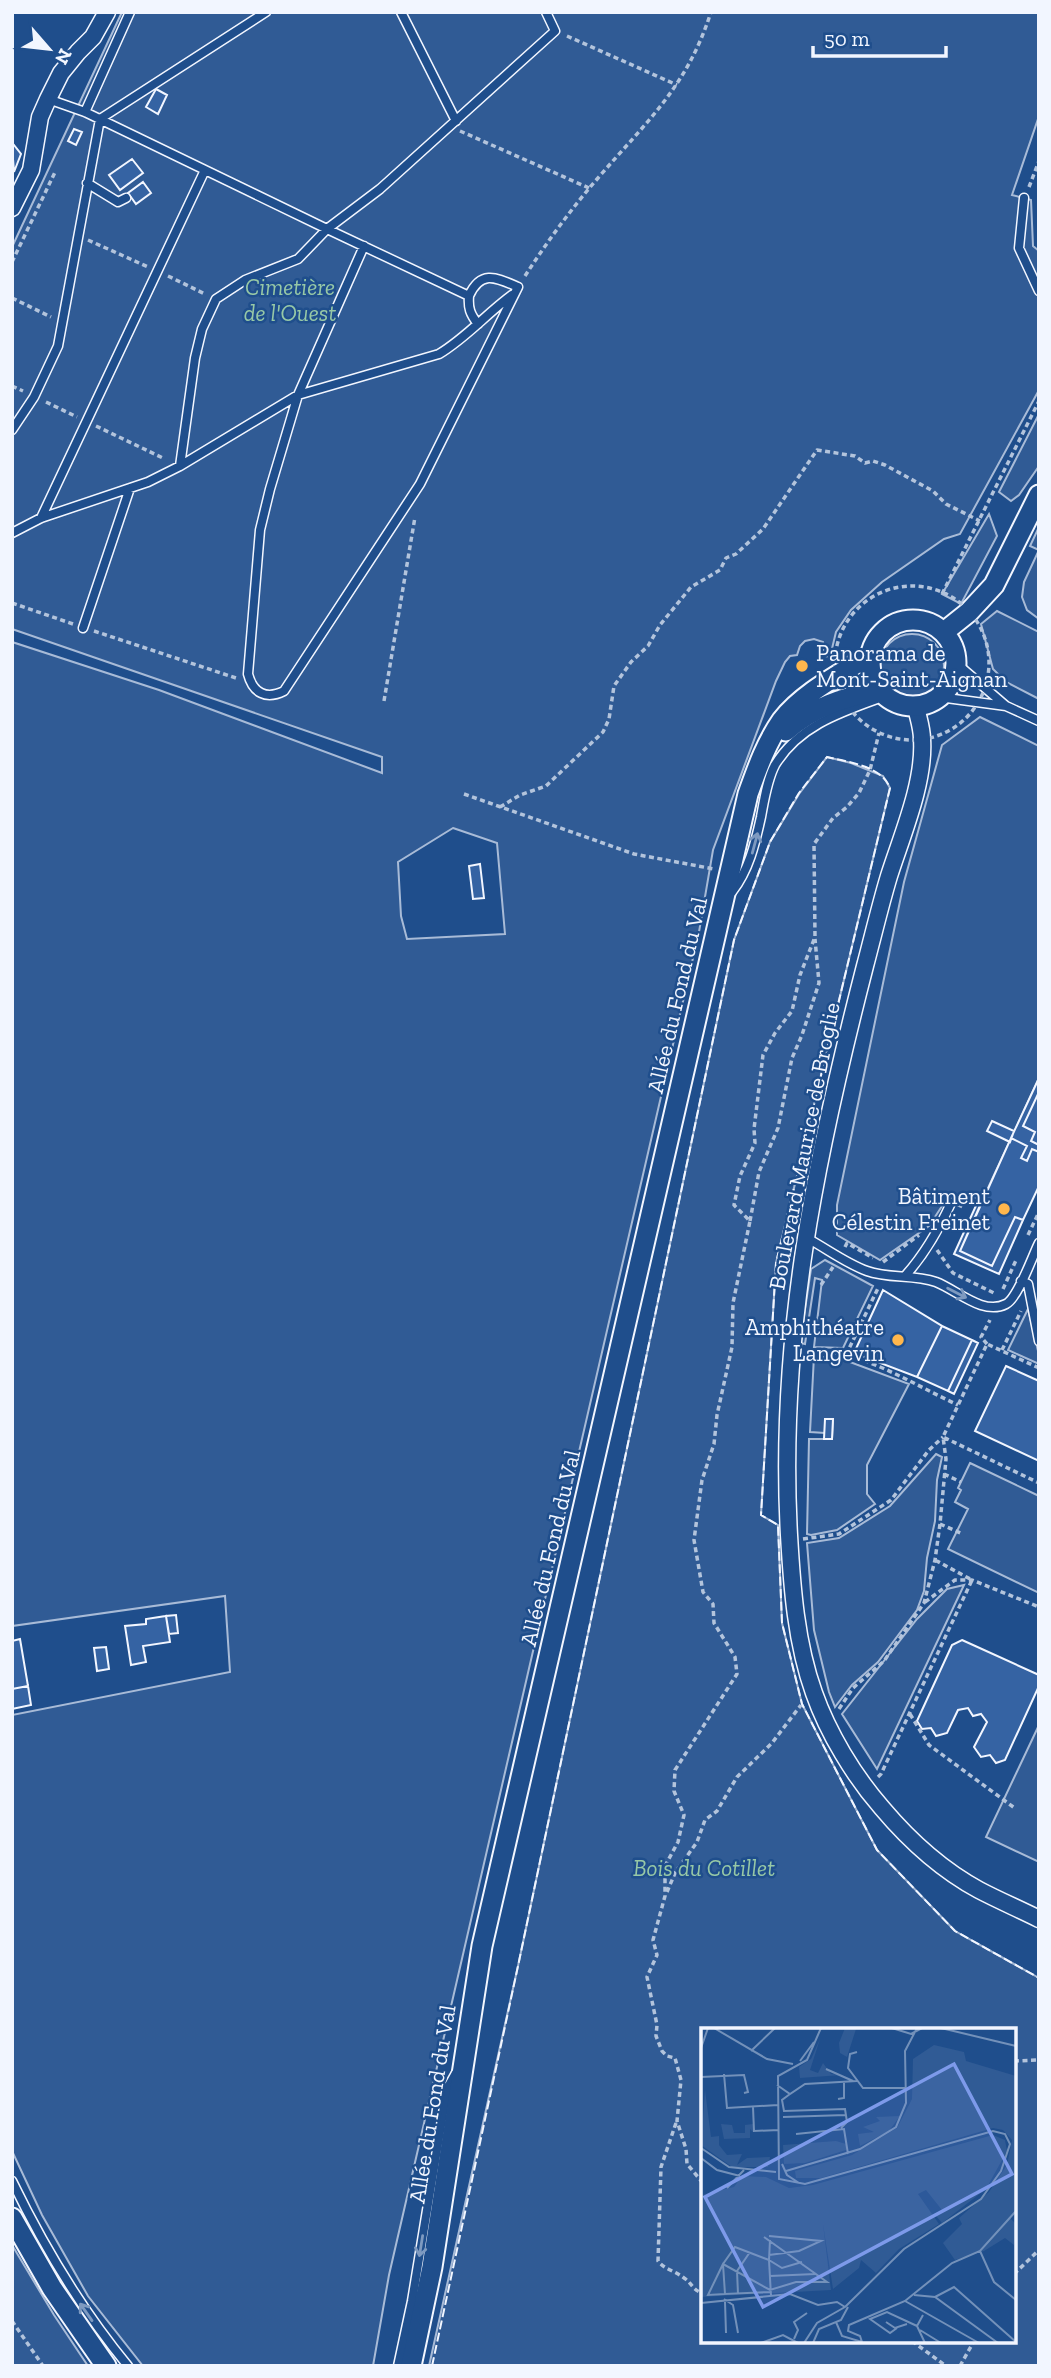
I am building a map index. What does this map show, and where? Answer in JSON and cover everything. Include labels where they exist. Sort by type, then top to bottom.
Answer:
[{"type":"street","points":[[12,208],[30,170],[40,117],[48,99],[61,74],[93,37],[107,12]]},
{"type":"street","points":[[944,632],[969,612],[999,577],[1039,495]]},
{"type":"street","points":[[907,620],[925,621],[944,632],[952,644],[956,663],[953,679],[939,698],[916,707],[901,705],[881,693],[870,674],[870,656],[872,647],[882,632],[907,620]]},
{"type":"street","name":"Allée du Fond du Val","points":[[411,2366],[432,2267],[482,1946],[748,794],[766,747],[784,718],[806,698],[870,656]]},
{"type":"street","name":"Allée du Fond du Val","points":[[766,747],[818,708],[843,698],[881,693]]},
{"type":"street","name":"Boulevard Maurice de Broglie","points":[[916,707],[922,739],[919,773],[852,1017],[805,1237],[796,1294],[788,1388],[786,1492],[789,1539],[799,1629],[815,1698],[828,1726],[865,1787],[926,1853],[976,1889],[1039,1920]]},
{"type":"street","points":[[12,2218],[52,2288],[106,2366]]},
{"type":"lane","points":[[85,112],[130,12]]},
{"type":"lane","points":[[12,430],[34,397],[58,346],[100,119],[266,12]]},
{"type":"lane","points":[[401,12],[453,124]]},
{"type":"lane","points":[[180,466],[195,358],[202,329],[216,299],[245,280],[298,259],[327,229],[380,190],[555,31],[546,12]]},
{"type":"lane","points":[[48,99],[100,119],[469,296]]},
{"type":"lane","points":[[41,518],[205,170]]},
{"type":"lane","points":[[87,183],[118,202],[126,198]]},
{"type":"lane","points":[[1024,198],[1019,248],[1039,291]]},
{"type":"lane","points":[[363,246],[298,396],[260,530],[248,674],[250,683],[257,692],[264,695],[284,691],[420,484],[518,287]]},
{"type":"lane","points":[[478,324],[468,308],[469,296],[483,278],[490,277],[518,287]]},
{"type":"lane","points":[[12,533],[41,518],[130,488],[180,466],[298,396],[439,354],[458,343],[518,287]]},
{"type":"lane","points":[[83,628],[130,488]]},
{"type":"lane","points":[[956,663],[1006,706],[1039,722]]},
{"type":"lane","points":[[723,903],[741,880],[750,859],[765,795],[775,766],[793,742],[819,722],[881,693]]},
{"type":"lane","points":[[939,698],[1006,706]]},
{"type":"lane","points":[[905,1276],[939,1229],[951,1203]]},
{"type":"lane","points":[[805,1237],[866,1270],[880,1275],[905,1276],[938,1283],[983,1306],[996,1307],[1008,1303],[1039,1243]]},
{"type":"lane","points":[[1021,1281],[1028,1284],[1039,1341]]},
{"type":"lane","points":[[398,2366],[412,2301],[447,2089],[463,2062]]},
{"type":"lane","points":[[12,2181],[58,2269],[128,2366]]},
{"type":"path","points":[[518,287],[589,188],[653,117],[677,85],[701,41],[711,12]]},
{"type":"path","points":[[555,31],[677,85]]},
{"type":"path","points":[[453,124],[589,188]]},
{"type":"path","points":[[1024,198],[1039,162]]},
{"type":"path","points":[[12,262],[56,170]]},
{"type":"path","points":[[12,298],[62,322]]},
{"type":"path","points":[[665,1896],[665,1866],[678,1842],[684,1815],[674,1791],[675,1770],[737,1674],[735,1657],[714,1623],[713,1604],[703,1592],[694,1540],[702,1480],[714,1444],[717,1415],[732,1347],[733,1303],[759,1172],[778,1128],[792,1058],[819,983],[815,937],[814,844],[833,818],[859,793],[870,770],[879,733],[922,739],[959,724],[978,703],[989,660],[986,645],[969,612],[956,600],[942,594],[1039,401]]},
{"type":"path","points":[[500,807],[520,795],[546,786],[603,732],[609,719],[614,686],[631,662],[648,646],[660,625],[691,587],[720,570],[726,558],[736,554],[763,529],[817,450],[855,456],[865,463],[873,461],[885,465],[933,491],[946,504],[980,521]]},
{"type":"path","points":[[384,701],[420,484]]},
{"type":"path","points":[[12,603],[250,683]]},
{"type":"path","points":[[464,794],[634,855],[730,872]]},
{"type":"path","points":[[750,1221],[734,1205],[740,1176],[755,1143],[754,1129],[763,1055],[792,1011],[800,975],[815,937]]},
{"type":"path","points":[[845,1247],[847,1243],[882,1263],[920,1234],[924,1234]]},
{"type":"path","points":[[935,1246],[953,1273],[995,1293],[1002,1290]]},
{"type":"path","points":[[821,1285],[835,1264]]},
{"type":"path","points":[[846,1354],[880,1284]]},
{"type":"path","points":[[1002,1350],[1024,1304]]},
{"type":"path","points":[[989,1320],[981,1337],[987,1344],[1039,1368]]},
{"type":"path","points":[[789,1539],[811,1539],[839,1534],[891,1500],[929,1450],[943,1437],[987,1344]]},
{"type":"path","points":[[814,1351],[846,1354],[911,1380],[923,1389],[958,1405]]},
{"type":"path","points":[[924,1604],[935,1560],[940,1524],[946,1459],[943,1437]]},
{"type":"path","points":[[943,1437],[1039,1483]]},
{"type":"path","points":[[944,1474],[961,1482]]},
{"type":"path","points":[[940,1524],[963,1534]]},
{"type":"path","points":[[935,1560],[972,1580],[1039,1608]]},
{"type":"path","points":[[828,1726],[853,1688],[884,1661],[924,1604],[955,1580],[972,1580]]},
{"type":"path","points":[[865,1787],[881,1774],[972,1580]]},
{"type":"path","points":[[701,2293],[697,2292],[685,2278],[658,2262],[661,2167],[677,2120],[681,2080],[676,2058],[667,2056],[662,2051],[656,2036],[657,2025],[647,1977],[657,1955],[653,1940],[665,1896],[675,1872],[697,1842],[705,1820],[717,1811],[737,1777],[772,1743],[802,1704],[815,1698]]},
{"type":"path","points":[[910,1713],[929,1745],[1016,1809]]},
{"type":"path","points":[[1016,2061],[1039,2060]]},
{"type":"path","points":[[677,2120],[686,2149],[687,2164],[701,2181]]},
{"type":"path","points":[[1016,2272],[1039,2250]]},
{"type":"path","points":[[12,2321],[43,2366]]},
{"type":"path","points":[[915,2343],[946,2366]]},
{"type":"path","points":[[960,2366],[973,2343]]},
{"type":"shaded area","points":[[122,12],[1039,12],[1039,116],[1012,195],[1031,200],[1033,246],[1039,251],[1039,390],[960,534],[944,539],[882,582],[851,610],[836,632],[830,657],[825,656],[823,642],[814,639],[805,641],[797,655],[790,656],[785,662],[713,850],[699,932],[389,2275],[373,2366],[143,2366],[88,2296],[42,2215],[12,2151],[12,1715],[230,1672],[225,1596],[12,1626],[12,642],[159,690],[382,773],[382,757],[12,629],[12,247]],"holes":[[[453,828],[497,843],[505,934],[407,939],[401,916],[398,862]]]},
{"type":"shaded area","points":[[1039,414],[1039,466],[1019,495],[1011,501],[999,492]]},
{"type":"shaded area","points":[[989,514],[997,536],[961,604],[942,594]]},
{"type":"shaded area","points":[[1039,527],[1039,550],[1030,546]]},
{"type":"shaded area","points":[[1039,550],[1039,619],[1027,610],[1022,597],[1024,582]]},
{"type":"shaded area","points":[[997,611],[1039,632],[1039,699],[1006,682],[993,669],[981,624]]},
{"type":"shaded area","points":[[906,634],[918,634],[935,643],[942,654],[942,678],[935,689],[918,698],[906,698],[894,693],[885,684],[880,672],[880,660],[885,648],[894,639]]},
{"type":"shaded area","points":[[980,717],[1039,746],[1039,1078],[982,1201],[967,1194],[961,1207],[946,1200],[929,1226],[880,1260],[837,1235],[837,1205],[904,882],[942,745]]},
{"type":"shaded area","name":"Bois du Cotillet","points":[[827,757],[883,776],[890,788],[776,1263],[761,1515],[778,1525],[782,1623],[802,1704],[877,1850],[955,1931],[1039,1978],[1039,2366],[429,2366],[518,1966],[734,940],[770,842],[799,794]]},
{"type":"shaded area","points":[[825,1260],[873,1286],[843,1348],[814,1347],[822,1280],[815,1278],[805,1344],[800,1343],[811,1269]]},
{"type":"shaded area","points":[[1028,1309],[1039,1355],[1039,1364],[1008,1350]]},
{"type":"shaded area","points":[[814,1356],[842,1359],[909,1384],[867,1465],[867,1494],[875,1504],[837,1530],[811,1535],[807,1534],[809,1439],[832,1439],[833,1420],[825,1433],[810,1432]]},
{"type":"shaded area","points":[[936,1454],[942,1457],[937,1480],[935,1521],[927,1558],[924,1591],[917,1610],[878,1662],[852,1685],[835,1707],[814,1630],[807,1543],[839,1538],[890,1506]]},
{"type":"shaded area","points":[[970,1463],[1039,1496],[1039,1593],[948,1549],[968,1509],[955,1502],[961,1490],[958,1488]]},
{"type":"shaded area","points":[[964,1585],[877,1769],[842,1714],[917,1619],[947,1589]]},
{"type":"shaded area","points":[[1039,1725],[1039,1862],[986,1837]]},
{"type":"shaded area","points":[[12,2245],[54,2315],[88,2366],[12,2366]]},
{"type":"building","points":[[156,89],[167,95],[158,114],[146,107]]},
{"type":"building","points":[[74,129],[82,132],[76,145],[68,141]]},
{"type":"building","points":[[12,146],[21,154],[14,172]]},
{"type":"building","points":[[132,159],[143,173],[120,190],[109,175]]},
{"type":"building","points":[[143,182],[151,193],[136,204],[128,193]]},
{"type":"building","points":[[480,864],[484,898],[473,899],[469,866]]},
{"type":"building","points":[[1039,1078],[1039,1092],[1023,1126],[1035,1132],[1031,1141],[1039,1145],[1039,1152],[1032,1149],[1027,1161],[1021,1158],[1027,1146],[1011,1138]]},
{"type":"building","points":[[1039,1092],[1039,1145],[1031,1141],[1035,1132],[1023,1126]]},
{"type":"building","points":[[992,1121],[1014,1131],[1010,1142],[987,1131]]},
{"type":"building","name":"Bâtiment Célestin Freinet","points":[[1011,1138],[1027,1146],[1021,1158],[1027,1161],[1032,1149],[1039,1152],[1039,1186],[1023,1220],[1015,1217],[992,1266],[960,1251]]},
{"type":"building","points":[[979,1199],[982,1201],[960,1251],[992,1266],[1015,1217],[1023,1220],[999,1274],[954,1254]]},
{"type":"building","name":"Amphithéatre Langevin","points":[[883,1290],[942,1326],[917,1377],[854,1353]]},
{"type":"building","points":[[942,1326],[972,1340],[948,1391],[917,1377]]},
{"type":"building","points":[[972,1340],[978,1343],[954,1394],[948,1391]]},
{"type":"building","points":[[1006,1366],[1039,1381],[1039,1461],[975,1431]]},
{"type":"building","points":[[825,1419],[833,1419],[832,1439],[824,1439]]},
{"type":"building","points":[[176,1615],[178,1633],[169,1634],[166,1616]]},
{"type":"building","points":[[166,1616],[170,1642],[143,1646],[146,1662],[131,1665],[125,1626],[146,1624],[146,1619]]},
{"type":"building","points":[[20,1639],[28,1686],[12,1689],[12,1641]]},
{"type":"building","points":[[962,1640],[1039,1675],[1039,1686],[1005,1760],[996,1763],[990,1755],[981,1757],[974,1747],[987,1722],[981,1714],[973,1716],[968,1708],[958,1710],[947,1733],[936,1736],[931,1728],[922,1729],[917,1721],[952,1645]]},
{"type":"building","points":[[106,1647],[109,1669],[97,1671],[94,1648]]},
{"type":"building","points":[[28,1686],[31,1705],[12,1709],[12,1689]]},
{"type":"fence","points":[[432,2366],[734,940],[770,842],[799,793],[827,757],[872,770],[880,775],[890,788],[776,1263],[761,1515],[778,1525],[782,1623],[802,1704],[877,1850],[955,1931],[1039,1978]]},
{"type":"place","name":"Panorama de Mont-Saint-Aignan","points":[[802,666]]},
{"type":"place","name":"Bâtiment Célestin Freinet","points":[[1004,1209]]},
{"type":"place","name":"Amphithéatre Langevin","points":[[898,1340]]},
{"type":"park label","name":"Cimetière de l'Ouest","points":[[290,300]]}]
